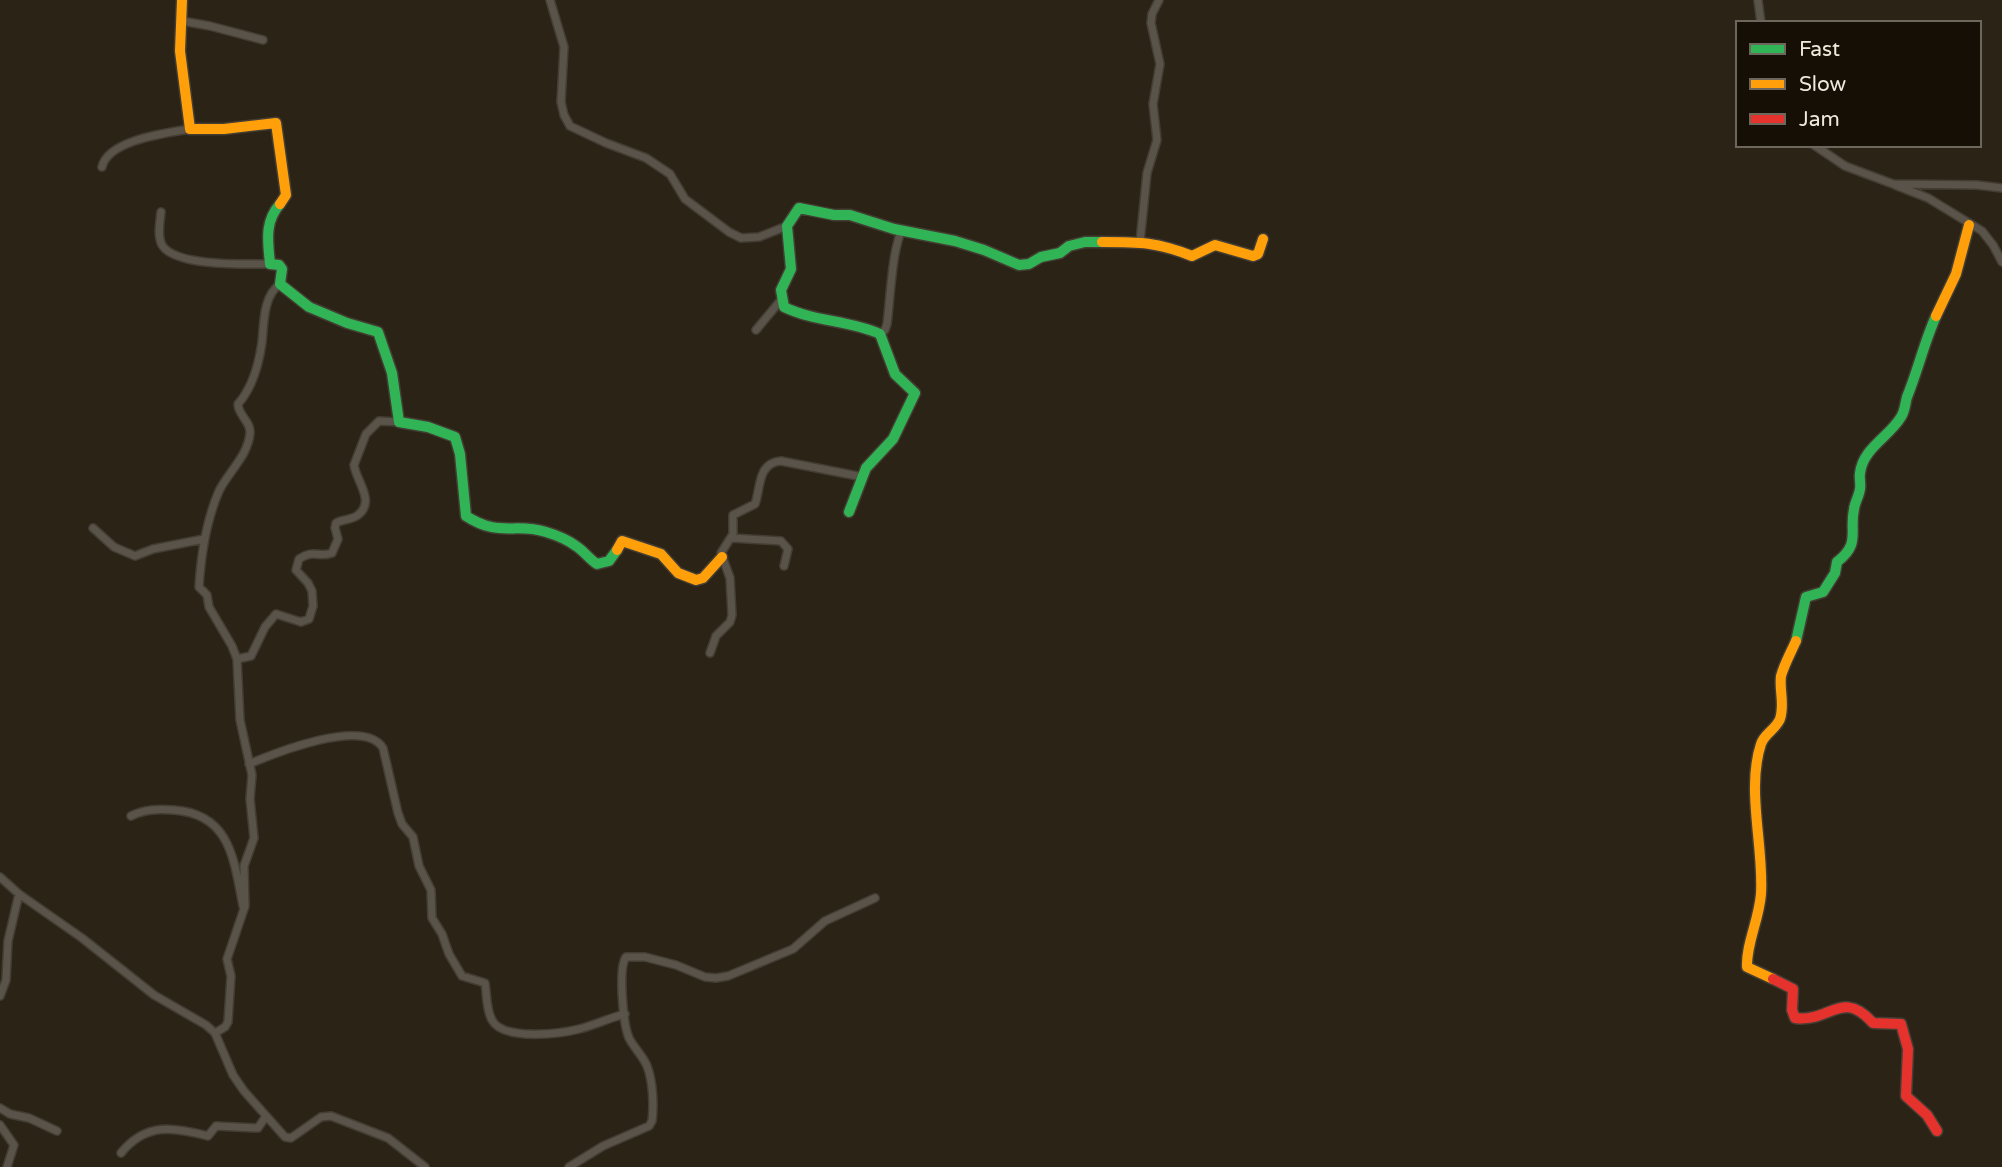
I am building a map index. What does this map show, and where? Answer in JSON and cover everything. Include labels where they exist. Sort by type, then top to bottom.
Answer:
[{"type":"street","points":[[182,0],[180,51],[190,129]]},
{"type":"street","points":[[551,0],[564,47],[561,102],[570,126],[606,144],[646,158],[670,174],[685,200],[741,238],[759,237],[787,226],[799,208],[834,215],[850,215],[955,241],[1018,265],[1029,264],[1059,253],[1069,246],[1085,242],[1164,245],[1192,256],[1215,245],[1253,256],[1260,252],[1263,239]]},
{"type":"street","points":[[1140,242],[1147,173],[1157,140],[1153,104],[1160,64],[1151,23],[1159,0]]},
{"type":"street","points":[[1758,0],[1761,21]]},
{"type":"street","points":[[182,21],[263,40]]},
{"type":"street","points":[[102,167],[107,155],[139,139],[190,129],[224,129],[276,123],[286,195],[270,220],[270,264]]},
{"type":"street","points":[[1817,147],[1846,166],[1928,198],[1987,236],[2002,262]]},
{"type":"street","points":[[1893,184],[1978,185],[2002,188]]},
{"type":"street","points":[[161,212],[161,242],[166,250],[174,254],[220,264],[270,264],[281,267],[280,284],[270,295],[256,368],[247,392],[238,404],[238,410],[250,429],[250,435],[243,457],[219,490],[204,539],[199,587],[208,595],[209,607],[239,659],[239,709],[249,764],[254,838],[244,866],[246,898],[227,959],[231,976],[228,1022],[215,1033]]},
{"type":"street","points":[[1937,1131],[1923,1107],[1906,1096],[1908,1058],[1905,1030],[1901,1024],[1873,1023],[1861,1010],[1854,1007],[1833,1010],[1814,1018],[1795,1018],[1792,1010],[1793,989],[1747,967],[1746,954],[1756,930],[1760,908],[1760,858],[1755,792],[1761,741],[1780,719],[1783,699],[1781,680],[1797,639],[1806,597],[1823,592],[1835,573],[1837,562],[1847,554],[1854,536],[1853,511],[1861,487],[1860,471],[1874,443],[1894,427],[1903,414],[1924,343],[1956,274],[1969,225]]},
{"type":"street","points":[[787,226],[790,269],[781,290],[781,300],[787,310],[854,324],[880,334],[895,374],[915,395],[893,439],[866,468],[849,512]]},
{"type":"street","points":[[880,334],[887,327],[898,237],[902,230]]},
{"type":"street","points":[[280,284],[309,307],[378,332],[392,373],[399,422]]},
{"type":"street","points":[[756,330],[781,300]]},
{"type":"street","points":[[239,659],[250,657],[274,615],[302,622],[309,620],[313,598],[310,587],[296,570],[299,559],[310,553],[332,553],[338,539],[336,523],[356,517],[364,509],[365,493],[354,465],[366,434],[379,421],[428,427],[455,437],[460,454],[465,514],[485,528],[501,531],[513,528],[541,530],[580,547],[593,563],[598,564],[607,563],[620,542],[624,541],[661,554],[678,573],[696,580],[703,578],[722,557]]},
{"type":"street","points":[[710,653],[716,636],[730,622],[732,615],[730,578],[722,552],[732,538],[733,515],[755,505],[761,477],[774,462],[863,477]]},
{"type":"street","points":[[93,528],[114,547],[135,556],[204,539]]},
{"type":"street","points":[[732,538],[781,541],[788,549],[785,566]]},
{"type":"street","points":[[249,764],[276,753],[332,737],[369,738],[381,745],[398,813],[413,837],[419,866],[431,890],[432,918],[462,975],[485,983],[491,1018],[496,1026],[517,1034],[567,1032],[625,1014]]},
{"type":"street","points":[[131,816],[148,810],[185,811],[203,817],[216,827],[230,848],[243,911]]},
{"type":"street","points":[[0,877],[153,995],[203,1023],[215,1033],[233,1075],[285,1137],[291,1138],[326,1116],[342,1119],[388,1138],[425,1167]]},
{"type":"street","points":[[0,996],[6,980],[8,942],[19,894]]},
{"type":"street","points":[[569,1167],[603,1146],[649,1126],[652,1121],[647,1066],[628,1034],[622,972],[626,957],[645,957],[676,965],[705,977],[728,976],[793,949],[825,921],[875,898]]},
{"type":"street","points":[[0,1108],[57,1131]]},
{"type":"street","points":[[121,1153],[137,1138],[156,1129],[177,1128],[208,1136],[216,1126],[256,1128],[265,1116]]},
{"type":"street","points":[[0,1125],[14,1145],[6,1167]]},
{"type":"traffic: fast","points":[[280,204],[271,218],[268,240],[270,264],[279,265],[282,269],[280,284],[309,307],[378,332],[392,373],[399,422],[428,427],[455,437],[460,454],[466,516],[488,526],[535,529],[554,535],[582,550],[597,564],[609,561],[617,550]]},
{"type":"traffic: fast","points":[[849,512],[866,468],[893,439],[915,393],[895,374],[880,334],[808,316],[784,307],[781,290],[791,269],[787,226],[799,208],[834,215],[850,215],[894,229],[955,241],[1019,265],[1060,253],[1069,246],[1102,242]]},
{"type":"traffic: fast","points":[[1796,641],[1806,597],[1823,592],[1835,573],[1837,562],[1852,543],[1853,517],[1860,489],[1862,464],[1902,415],[1936,316]]},
{"type":"traffic: slow","points":[[182,0],[180,51],[190,129],[224,129],[276,123],[286,195],[280,204]]},
{"type":"traffic: slow","points":[[1936,316],[1956,274],[1969,225]]},
{"type":"traffic: slow","points":[[1102,242],[1148,244],[1192,256],[1215,245],[1253,256],[1258,254],[1263,239]]},
{"type":"traffic: slow","points":[[617,550],[622,541],[661,554],[678,573],[696,580],[703,578],[722,557]]},
{"type":"traffic: slow","points":[[1773,979],[1747,967],[1748,950],[1761,894],[1755,780],[1761,744],[1780,719],[1781,676],[1796,641]]},
{"type":"traffic: jam","points":[[1773,979],[1793,989],[1792,1010],[1795,1018],[1818,1016],[1844,1007],[1853,1008],[1873,1023],[1901,1024],[1908,1049],[1906,1096],[1927,1115],[1937,1131]]}]
